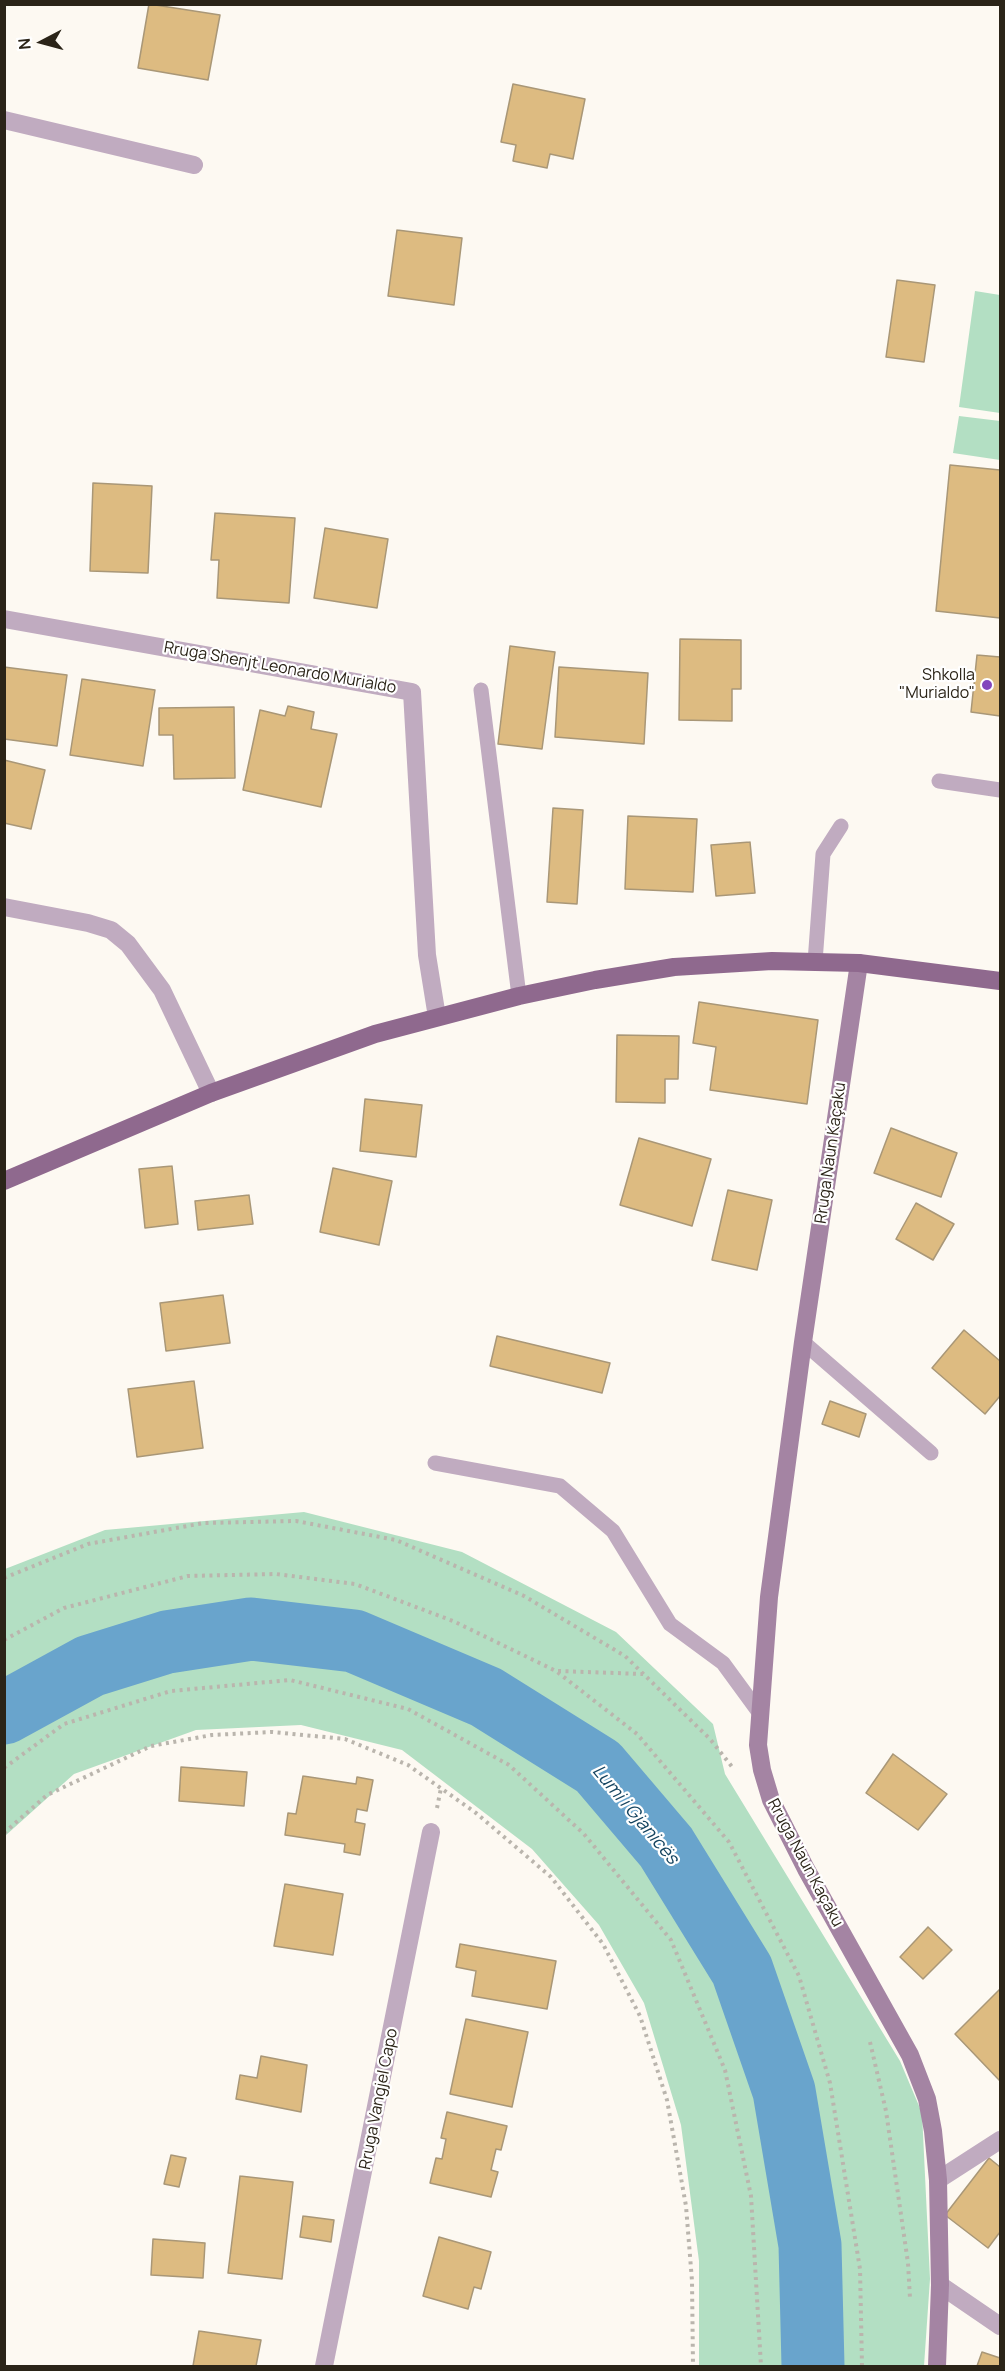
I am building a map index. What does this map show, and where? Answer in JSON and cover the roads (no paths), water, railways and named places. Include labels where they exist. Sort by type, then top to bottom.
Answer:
[{"type":"main road","points":[[4,1181],[211,1093],[375,1034],[519,996],[674,967],[772,962],[859,963],[1000,981]]},
{"type":"street","points":[[4,120],[194,165]]},
{"type":"street","name":"Rruga Shenjt Leonardo Murialdo","points":[[4,619],[412,692],[427,955],[437,1017]]},
{"type":"street","points":[[4,907],[87,923],[111,930],[128,944],[162,990],[211,1093]]},
{"type":"street","name":"Rruga Naun Kaçaku","points":[[859,963],[803,1342],[769,1597],[758,1745],[762,1770],[771,1800],[806,1869],[910,2055],[927,2099],[939,2180],[938,2367]]},
{"type":"street","name":"Rruga Vangjel Capo","points":[[324,2367],[431,1832]]},
{"type":"street","points":[[939,2180],[1000,2139]]},
{"type":"street","points":[[940,2285],[1000,2325]]},
{"type":"lane","points":[[482,690],[519,996]]},
{"type":"lane","points":[[939,781],[1000,790]]},
{"type":"lane","points":[[815,962],[823,854],[841,826]]},
{"type":"lane","points":[[803,1342],[931,1453]]},
{"type":"lane","points":[[435,1463],[560,1486],[613,1531],[670,1624],[723,1663],[761,1715]]},
{"type":"waterway","name":"Lumi i Gjanicës","points":[[4,1713],[90,1666],[167,1642],[251,1629],[354,1641],[486,1697],[598,1767],[666,1847],[742,1970],[784,2091],[810,2245],[813,2366]]},
{"type":"place","name":"Shkolla \"Murialdo\"","points":[[987,685]]}]
